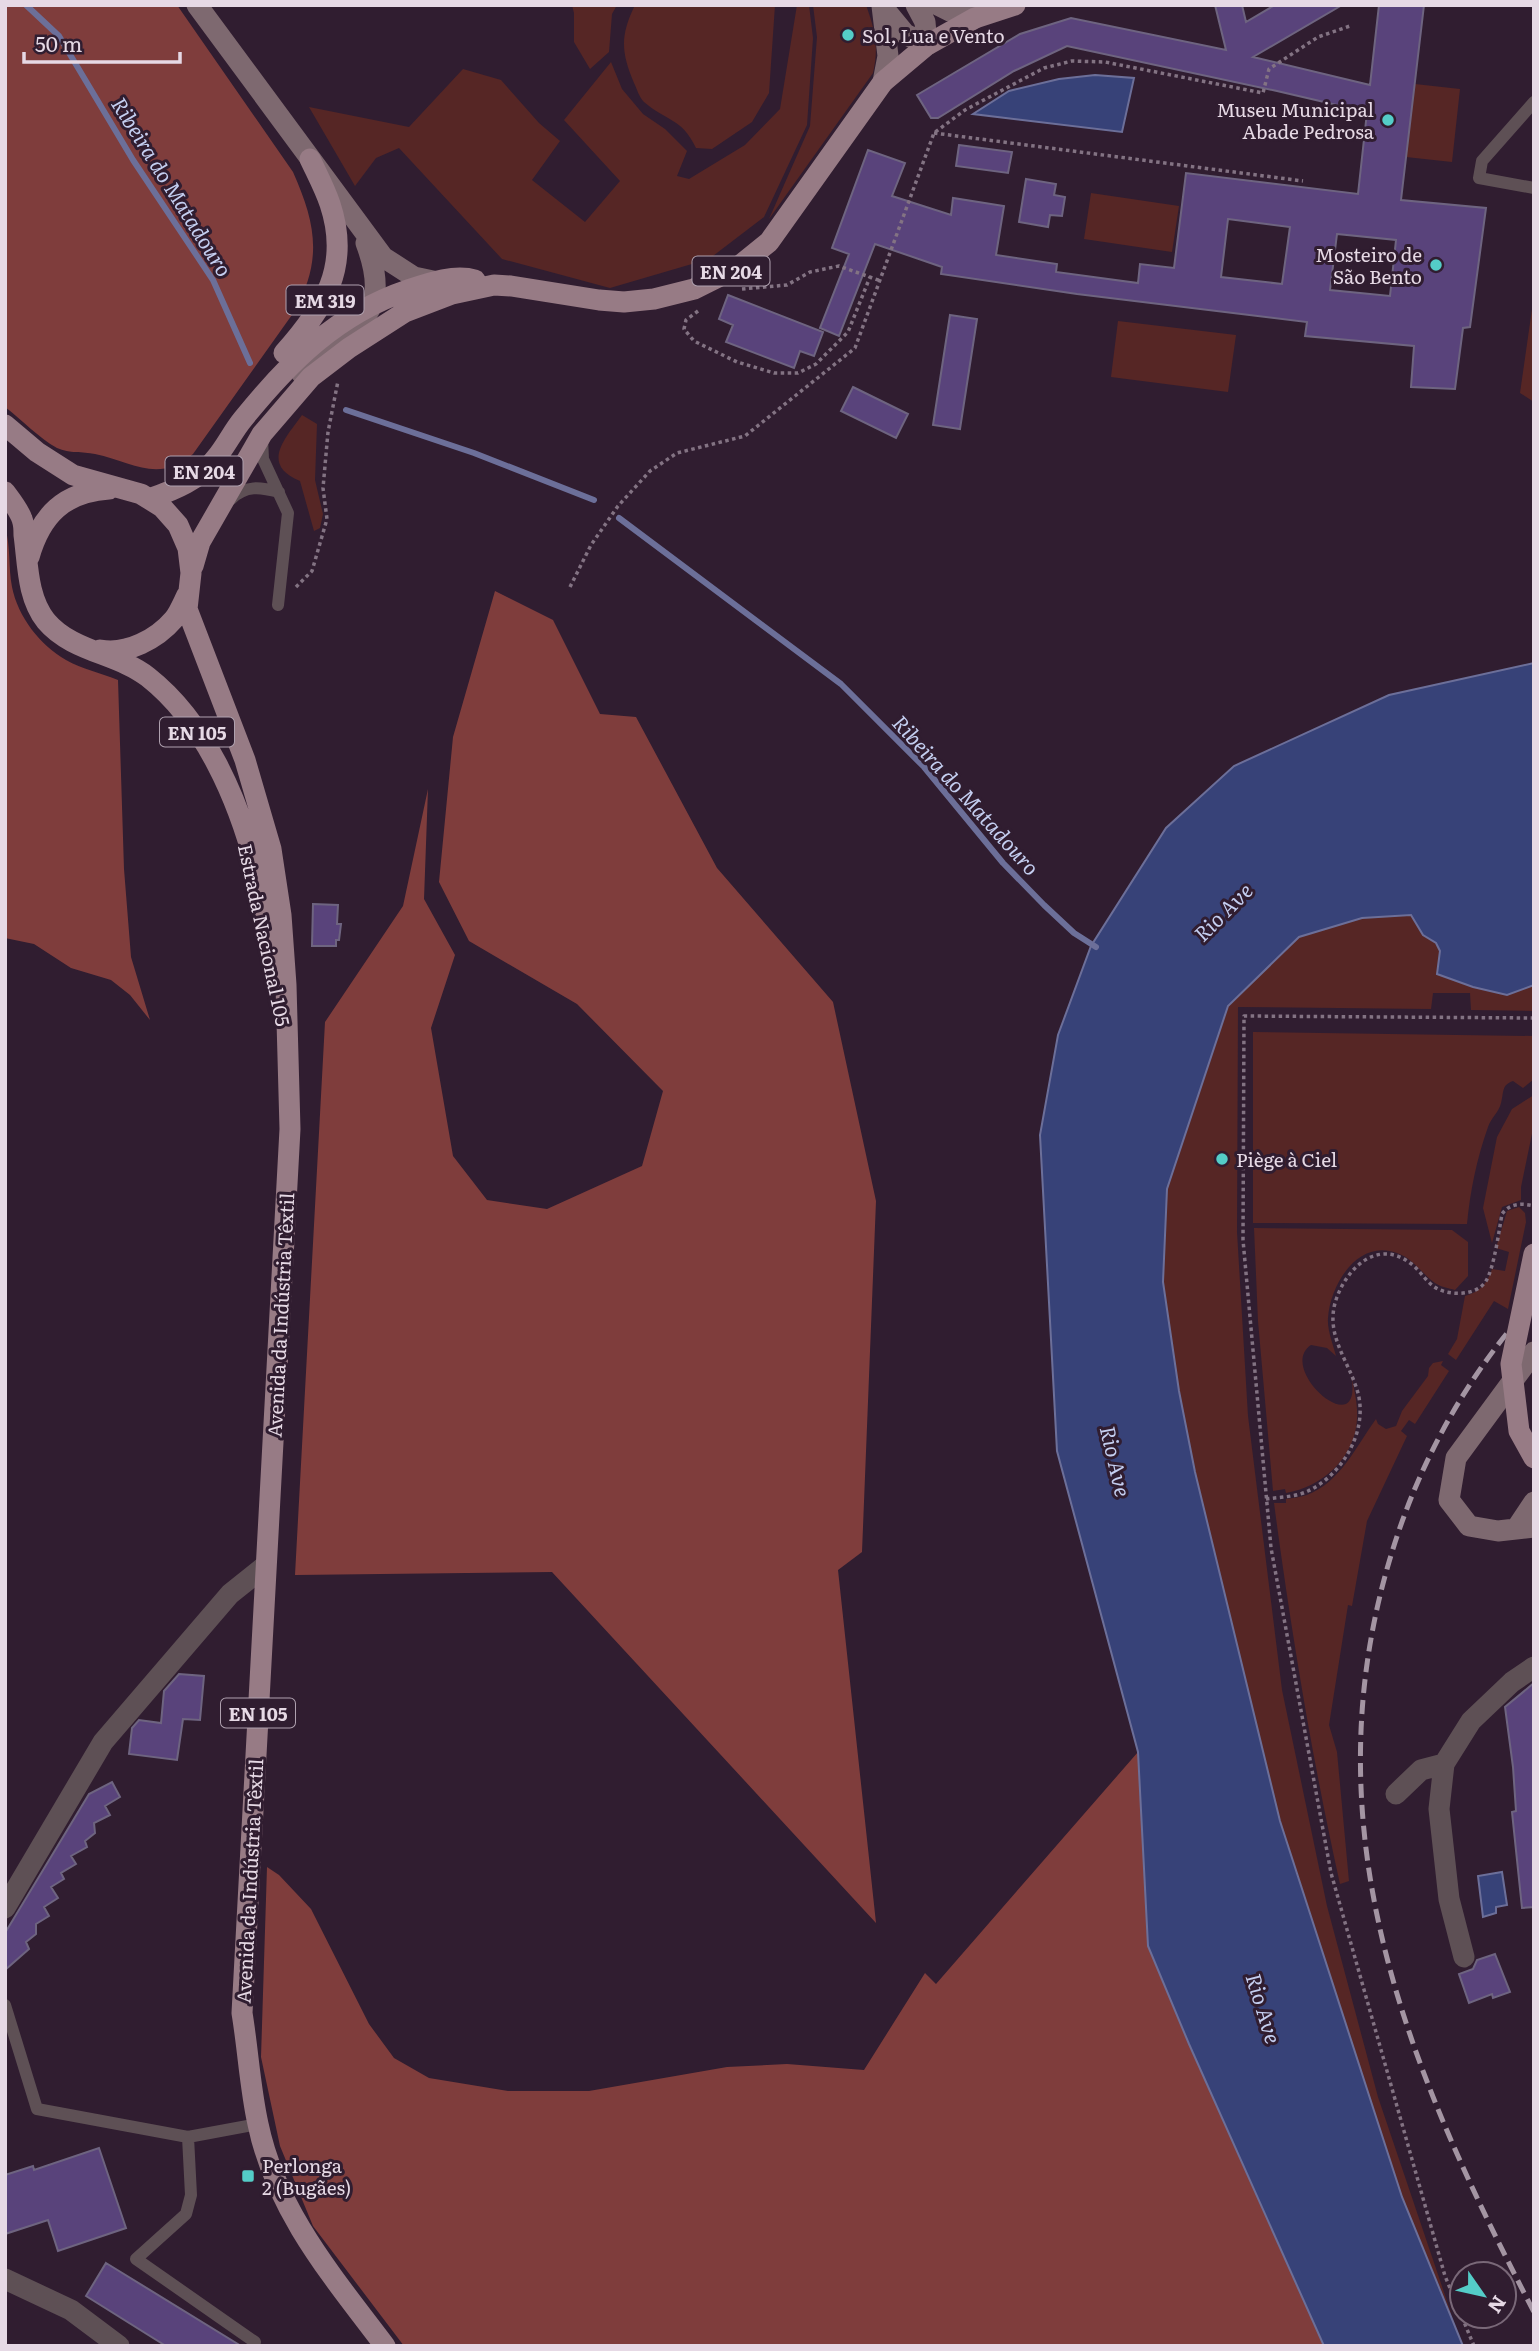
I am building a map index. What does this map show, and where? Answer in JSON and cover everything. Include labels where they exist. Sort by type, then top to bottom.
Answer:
[{"type":"main road","name":"EM 319","points":[[197,5],[383,257],[414,277],[432,281]]},
{"type":"main road","points":[[916,5],[925,22],[927,45]]},
{"type":"main road","points":[[938,5],[975,18]]},
{"type":"main road","name":"EN 204","points":[[149,499],[197,478],[215,460],[241,420],[300,355],[334,326],[394,294],[432,281],[470,279],[599,300],[634,301],[694,289],[738,267],[769,242],[883,82],[927,45],[975,18],[1015,5]]},
{"type":"main road","points":[[882,6],[905,34],[927,45]]},
{"type":"main road","points":[[882,6],[888,56],[883,82]]},
{"type":"main road","name":"EM 319","points":[[241,420],[275,364],[312,323],[335,272],[335,226],[330,204],[310,159]]},
{"type":"main road","points":[[262,434],[271,412],[306,369],[352,331],[373,304],[377,279],[375,266],[361,229]]},
{"type":"main road","name":"EN 204","points":[[191,573],[200,542],[262,434],[312,377],[349,348],[422,304],[494,285]]},
{"type":"main road","name":"Estrada Nacional 105","points":[[5,425],[37,452],[74,475],[141,494],[162,507],[178,525],[188,548],[191,573],[187,609],[191,624],[245,760],[271,849],[281,915],[288,1044]]},
{"type":"main road","name":"Estrada Nacional 105","points":[[29,559],[36,535],[49,514],[69,499],[92,490],[117,488]]},
{"type":"main road","name":"Estrada Nacional 105","points":[[5,492],[23,520],[29,559],[29,581],[35,602],[46,621],[62,636],[81,646],[131,665],[164,691],[199,734],[216,765],[234,803],[256,868],[280,1012],[288,1044]]},
{"type":"main road","name":"Estrada Nacional 105","points":[[81,646],[107,651],[132,648],[156,636],[175,618],[187,595]]},
{"type":"main road","name":"Avenida da Indústria Têxtil","points":[[288,1044],[290,1129],[243,2012],[258,2124],[285,2203],[311,2249],[385,2346]]},
{"type":"main road","points":[[1534,1254],[1511,1364],[1519,1432],[1534,1458]]},
{"type":"main road","points":[[1534,1352],[1456,1458],[1449,1500],[1469,1526],[1498,1531],[1525,1528],[1534,1502]]},
{"type":"street","points":[[5,1908],[103,1742],[230,1594],[265,1566]]},
{"type":"street","points":[[1464,1957],[1449,1899],[1439,1809],[1444,1764],[1471,1721],[1512,1682],[1534,1667]]},
{"type":"street","points":[[1396,1794],[1421,1770],[1444,1764]]},
{"type":"street","points":[[5,2278],[71,2310],[119,2346]]},
{"type":"lane","points":[[1534,102],[1482,161],[1479,178],[1534,188]]},
{"type":"lane","points":[[262,434],[263,459],[288,513],[278,605]]},
{"type":"lane","points":[[218,511],[244,489],[262,488],[279,492]]},
{"type":"lane","points":[[5,2005],[37,2109],[188,2137],[258,2124]]},
{"type":"lane","points":[[188,2137],[191,2195],[186,2214],[136,2259],[255,2342]]},
{"type":"path","points":[[570,587],[591,545],[611,516],[650,471],[677,453],[745,436],[855,348],[934,133],[965,110],[1013,82],[1044,68],[1072,61],[1105,62],[1263,93],[1269,69],[1318,37],[1350,26]]},
{"type":"path","points":[[934,133],[1303,181]]},
{"type":"path","points":[[740,289],[787,285],[810,272],[839,266],[881,281]]},
{"type":"path","points":[[699,310],[686,320],[684,329],[694,341],[737,362],[774,373],[798,373],[816,364],[848,332],[870,277]]},
{"type":"path","points":[[278,605],[312,571],[327,519],[323,488],[328,432],[339,376]]},
{"type":"path","points":[[1474,2346],[1446,2276],[1331,1873],[1271,1548],[1243,1240],[1244,1016],[1534,1018]]},
{"type":"path","points":[[1266,1499],[1306,1492],[1324,1482],[1341,1467],[1349,1451],[1356,1432],[1359,1395],[1333,1332],[1334,1306],[1342,1284],[1355,1266],[1372,1256],[1392,1254],[1410,1262],[1434,1287],[1466,1294],[1479,1290],[1487,1280],[1502,1214],[1506,1209],[1522,1203],[1534,1206]]},
{"type":"shaded area","points":[[5,5],[177,5],[293,172],[301,191],[313,242],[309,276],[294,312],[193,454],[168,468],[145,468],[95,454],[62,450],[5,407]]},
{"type":"shaded area","points":[[572,5],[617,5],[612,14],[609,52],[590,69],[574,42]]},
{"type":"shaded area","points":[[635,5],[775,5],[769,93],[752,122],[712,149],[696,148],[679,125],[644,102],[634,83],[624,44]]},
{"type":"shaded area","points":[[797,5],[809,5],[813,38],[807,125],[764,217],[709,259],[610,288],[502,259],[399,148],[376,158],[355,186],[309,107],[409,127],[463,69],[501,80],[539,123],[560,141],[532,180],[585,222],[620,181],[564,120],[611,62],[622,89],[643,114],[665,129],[687,151],[677,176],[689,179],[745,145],[780,109]]},
{"type":"shaded area","points":[[813,5],[866,5],[875,39],[873,73],[769,219],[810,126],[817,37]]},
{"type":"shaded area","points":[[1415,84],[1460,89],[1452,162],[1406,157]]},
{"type":"shaded area","points":[[1091,193],[1179,206],[1172,252],[1084,239]]},
{"type":"shaded area","points":[[1534,302],[1534,402],[1520,393]]},
{"type":"shaded area","points":[[1118,321],[1236,335],[1228,392],[1111,377]]},
{"type":"shaded area","points":[[302,415],[317,424],[315,480],[323,514],[320,528],[314,531],[300,481],[281,467],[279,459],[283,442]]},
{"type":"shaded area","points":[[5,527],[12,587],[19,609],[32,629],[47,646],[66,660],[118,680],[124,869],[131,957],[150,1020],[130,995],[111,980],[71,968],[34,944],[5,938]]},
{"type":"shaded area","points":[[495,591],[553,620],[600,714],[636,717],[717,868],[833,1002],[876,1201],[862,1552],[838,1570],[876,1923],[552,1572],[295,1575],[325,1022],[403,906],[428,789],[424,899],[455,955],[431,1028],[453,1156],[487,1200],[547,1209],[642,1166],[663,1091],[577,1004],[469,941],[439,882],[453,737]]},
{"type":"shaded area","points":[[1411,915],[1423,935],[1436,943],[1440,951],[1437,974],[1473,987],[1507,995],[1534,985],[1534,1011],[1471,1010],[1470,993],[1433,993],[1431,1009],[1238,1007],[1237,1232],[1248,1416],[1282,1690],[1327,1906],[1378,2097],[1448,2306],[1402,2197],[1280,1821],[1195,1472],[1179,1391],[1163,1282],[1167,1189],[1228,1006],[1299,937],[1362,918]]},
{"type":"shaded area","points":[[1253,1032],[1534,1036],[1534,1079],[1523,1088],[1513,1081],[1505,1087],[1481,1151],[1467,1224],[1253,1223]]},
{"type":"shaded area","points":[[1534,1095],[1534,1124],[1521,1187],[1521,1200],[1502,1207],[1492,1243],[1483,1208],[1497,1137],[1512,1109]]},
{"type":"shaded area","points":[[1519,1207],[1525,1213],[1526,1222],[1508,1309],[1494,1301],[1456,1360],[1448,1354],[1457,1339],[1465,1296],[1482,1287],[1492,1269],[1505,1271],[1509,1252],[1496,1248],[1507,1211]]},
{"type":"shaded area","points":[[1254,1228],[1452,1230],[1468,1242],[1468,1276],[1455,1290],[1437,1284],[1408,1259],[1383,1250],[1370,1252],[1358,1259],[1340,1279],[1328,1318],[1336,1356],[1327,1348],[1311,1345],[1303,1356],[1304,1370],[1323,1396],[1335,1403],[1346,1404],[1352,1395],[1351,1375],[1357,1408],[1355,1433],[1343,1458],[1324,1477],[1299,1490],[1286,1493],[1285,1489],[1273,1491],[1258,1321]]},
{"type":"shaded area","points":[[1443,1361],[1441,1365],[1449,1371],[1415,1424],[1409,1420],[1401,1431],[1407,1436],[1367,1521],[1352,1606],[1348,1605],[1329,1725],[1337,1752],[1349,1881],[1340,1884],[1303,1694],[1274,1503],[1286,1503],[1286,1499],[1307,1495],[1329,1481],[1347,1462],[1376,1419],[1378,1424],[1386,1429],[1396,1426],[1402,1411],[1428,1376],[1429,1368],[1433,1363]]},
{"type":"shaded area","points":[[1138,1752],[1148,1946],[1324,2346],[404,2346],[313,2226],[280,2146],[261,2057],[267,1867],[279,1875],[311,1909],[369,2024],[394,2058],[429,2078],[508,2091],[589,2091],[727,2067],[787,2064],[864,2070],[925,1973],[936,1984]]},
{"type":"water","points":[[1095,75],[1134,78],[1122,132],[973,114],[1009,91],[1059,79]]},
{"type":"water","name":"Rio Ave","points":[[1534,663],[1534,985],[1507,995],[1473,987],[1437,974],[1440,951],[1436,943],[1423,935],[1411,915],[1362,918],[1299,937],[1228,1006],[1167,1189],[1163,1282],[1179,1391],[1195,1472],[1280,1821],[1402,2197],[1448,2309],[1448,2330],[1456,2330],[1463,2346],[1324,2346],[1148,1946],[1138,1752],[1057,1451],[1040,1135],[1058,1035],[1091,946],[1166,828],[1234,766],[1389,695]]},
{"type":"water","points":[[1502,1872],[1507,1905],[1496,1907],[1496,1913],[1483,1917],[1478,1876]]},
{"type":"building","points":[[1215,5],[1242,5],[1246,22],[1275,5],[1342,5],[1253,57],[1370,85],[1379,5],[1424,5],[1401,200],[1486,208],[1470,327],[1463,328],[1455,389],[1411,387],[1414,346],[1305,336],[1307,322],[1077,294],[941,274],[942,267],[875,244],[839,336],[820,328],[849,254],[832,248],[868,150],[905,163],[892,196],[951,215],[953,198],[1004,206],[996,255],[1057,264],[1056,272],[1138,283],[1140,264],[1174,268],[1186,173],[1358,194],[1367,112],[1277,91],[1067,46],[1014,71],[938,118],[931,118],[917,95],[1020,34],[1071,18],[1226,50]],"holes":[[[1228,219],[1290,227],[1282,284],[1221,277]],[[1337,234],[1396,240],[1390,296],[1330,290]]]},
{"type":"building","points":[[959,145],[1012,152],[1008,173],[956,166]]},
{"type":"building","points":[[1026,179],[1056,184],[1054,195],[1065,197],[1062,216],[1050,215],[1048,227],[1019,222]]},
{"type":"building","points":[[728,295],[823,332],[814,356],[800,351],[794,368],[726,342],[733,325],[719,319]]},
{"type":"building","points":[[950,315],[977,319],[960,429],[933,425]]},
{"type":"building","points":[[853,387],[908,414],[896,438],[841,411]]},
{"type":"building","points":[[313,904],[338,905],[337,924],[341,924],[336,946],[312,946]]},
{"type":"building","points":[[179,1674],[204,1676],[200,1720],[183,1719],[177,1760],[129,1754],[132,1728],[139,1720],[161,1723],[164,1691]]},
{"type":"building","points":[[1534,1683],[1534,1907],[1522,1908],[1512,1812],[1516,1811],[1513,1767],[1505,1707]]},
{"type":"building","points":[[112,1782],[120,1797],[105,1806],[110,1815],[94,1823],[95,1833],[85,1841],[87,1847],[71,1856],[76,1864],[61,1873],[64,1879],[51,1887],[58,1898],[44,1907],[49,1916],[36,1924],[36,1934],[26,1942],[29,1949],[5,1970],[5,1933],[89,1794]]},
{"type":"building","points":[[1495,1954],[1510,1992],[1493,1998],[1492,1994],[1469,2003],[1459,1974],[1473,1969],[1477,1960]]},
{"type":"building","points":[[99,2148],[126,2228],[58,2251],[48,2220],[5,2234],[5,2175],[33,2166],[34,2170]]},
{"type":"building","points":[[106,2263],[241,2346],[166,2346],[86,2296]]},
{"type":"waterway","name":"Ribeira do Matadouro","points":[[26,5],[59,36],[133,160],[213,280],[250,363]]},
{"type":"waterway","name":"Ribeira do Matadouro","points":[[346,410],[474,453],[594,500]]},
{"type":"waterway","name":"Ribeira do Matadouro","points":[[619,518],[841,684],[924,767],[1003,863],[1074,933],[1096,947]]},
{"type":"railway","points":[[1534,1302],[1488,1358],[1449,1419],[1403,1518],[1392,1552],[1368,1654],[1360,1753],[1366,1849],[1384,1944],[1411,2037],[1446,2129],[1534,2312]]},
{"type":"place","name":"Sol, Lua e Vento","points":[[848,35]]},
{"type":"place","name":"Museu Municipal Abade Pedrosa","points":[[1388,120]]},
{"type":"place","name":"Mosteiro de São Bento","points":[[1436,265]]},
{"type":"place","name":"Piège à Ciel","points":[[1222,1159]]},
{"type":"place","name":"Perlonga 2 (Bugães)","points":[[248,2176]]}]
